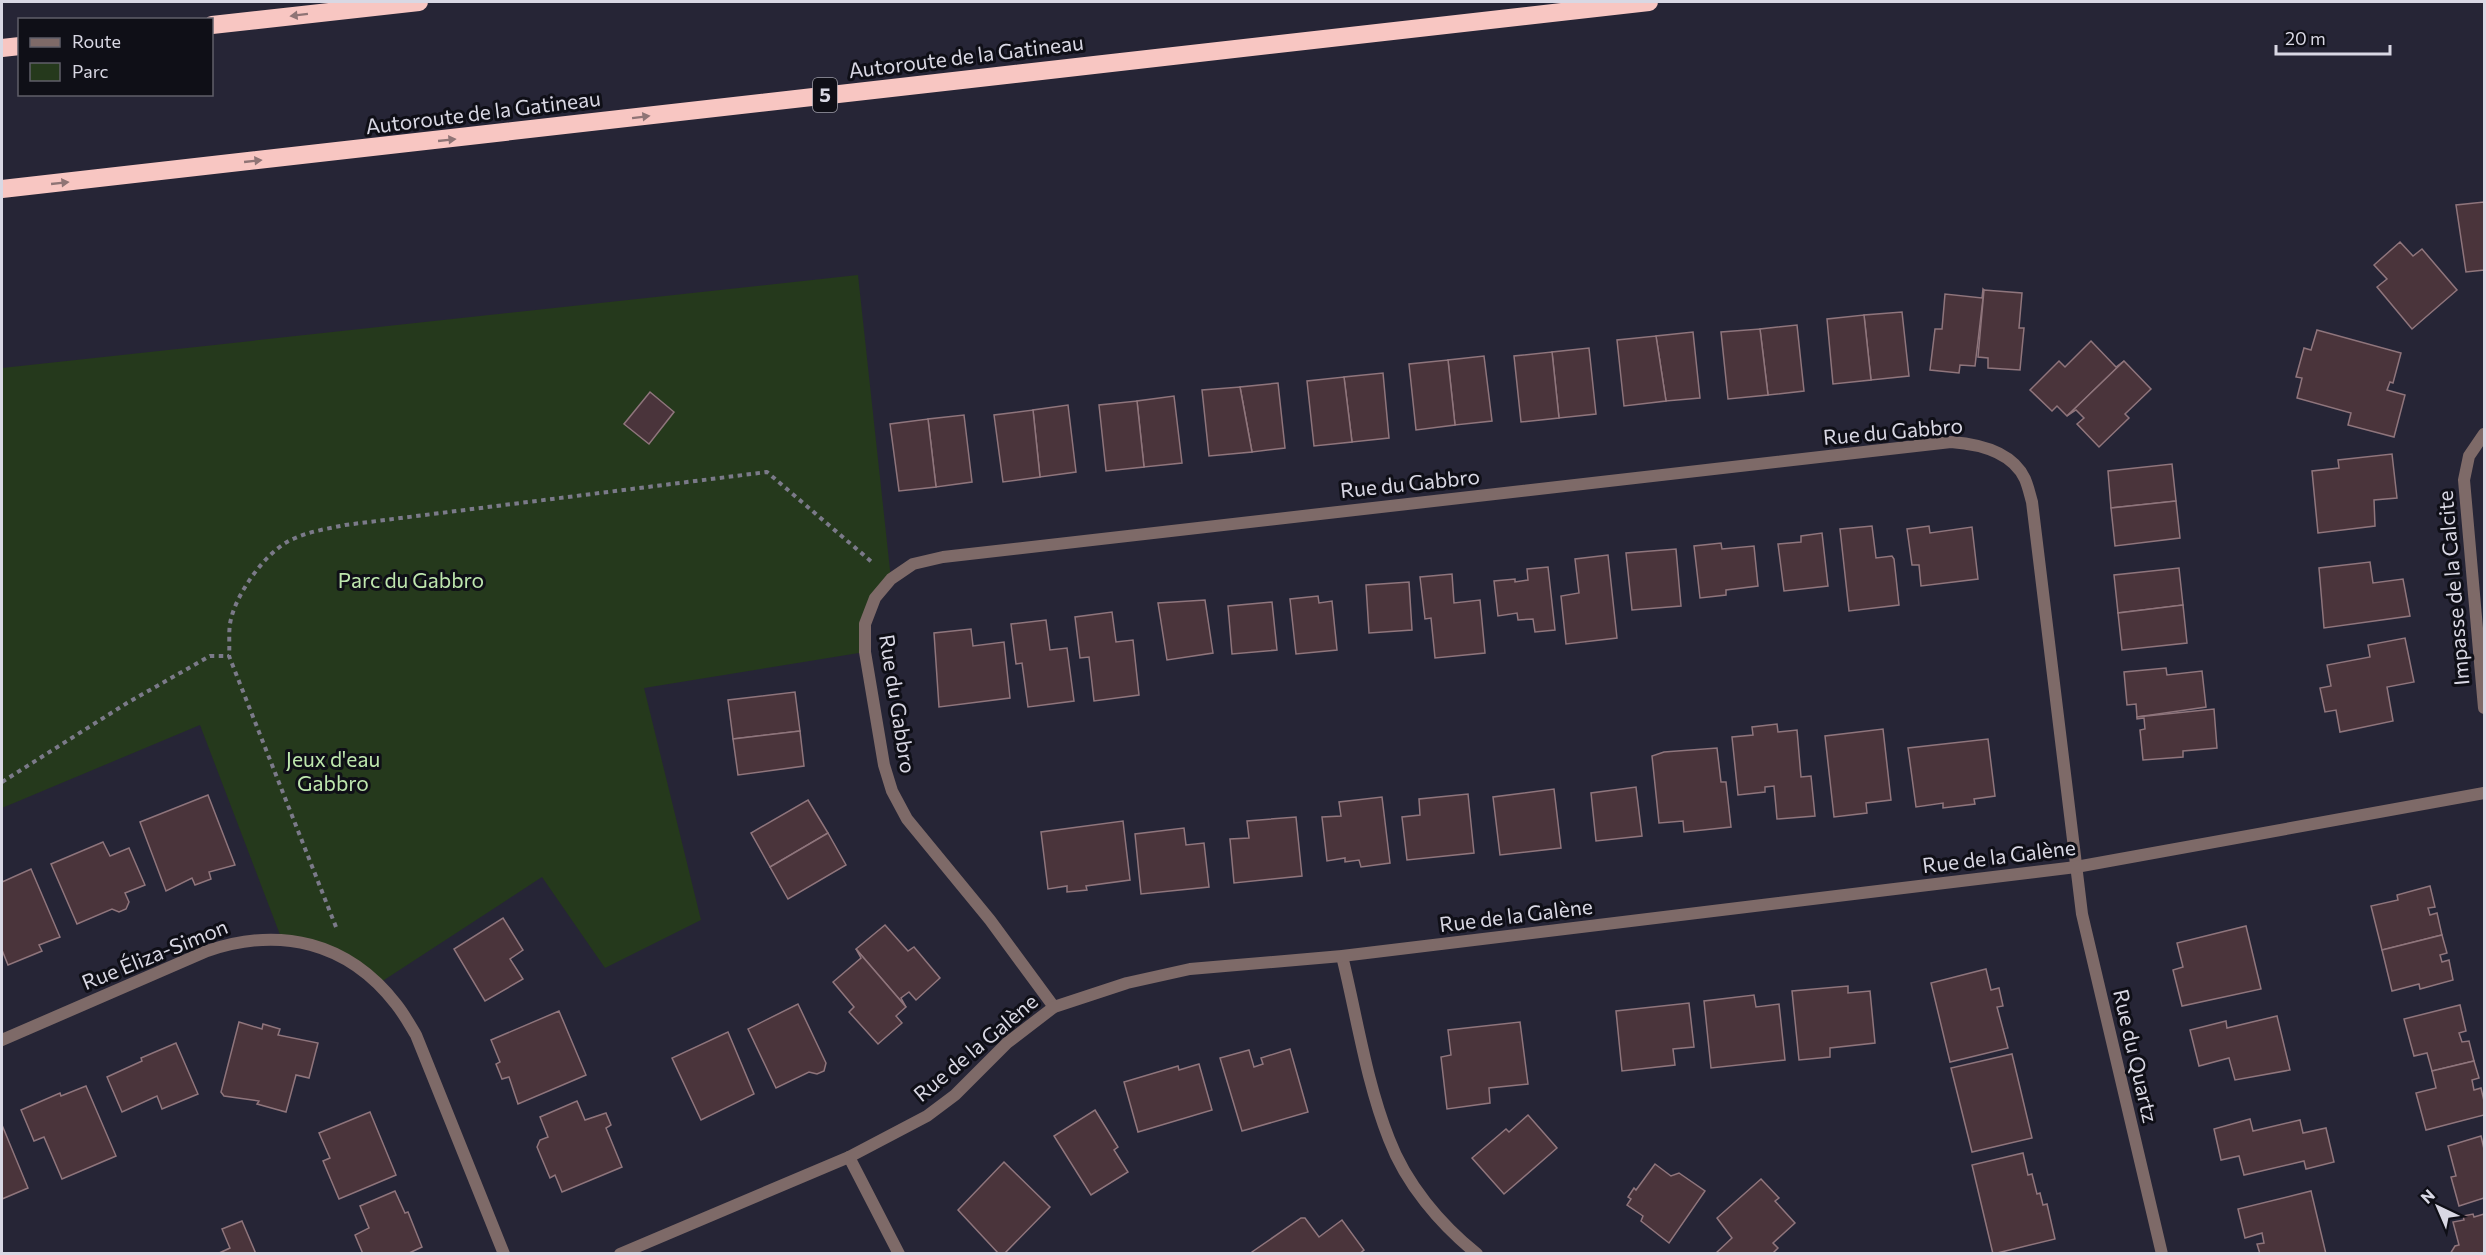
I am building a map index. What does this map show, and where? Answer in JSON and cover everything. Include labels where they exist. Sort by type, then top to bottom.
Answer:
[{"type":"highway","points":[[213,26],[419,2]]},
{"type":"highway","name":"Autoroute de la Gatineau","points":[[2,189],[1649,2]]},
{"type":"highway","points":[[2,48],[18,46]]},
{"type":"street","name":"Impasse de la Calcite","points":[[2484,434],[2469,456],[2464,480],[2484,708]]},
{"type":"street","name":"Rue du Gabbro","points":[[1054,1007],[990,921],[925,843],[907,819],[892,792],[884,765],[865,652],[865,624],[875,598],[891,579],[913,564],[943,556],[1951,442],[1972,443],[1992,450],[2014,463],[2025,479],[2032,502],[2076,867]]},
{"type":"street","name":"Rue de la Galène","points":[[620,1254],[849,1157],[927,1116],[955,1095],[1006,1043],[1054,1007],[1127,983],[1190,969],[1342,956],[2076,867],[2484,793]]},
{"type":"street","name":"Rue du Quartz","points":[[2076,867],[2082,915],[2162,1254]]},
{"type":"street","name":"Rue Éliza-Simon","points":[[2,1041],[207,951],[235,941],[304,942],[350,961],[378,984],[397,1005],[416,1035],[504,1254]]},
{"type":"street","points":[[1342,956],[1374,1091],[1389,1139],[1406,1174],[1431,1208],[1456,1237],[1478,1254]]},
{"type":"street","points":[[849,1157],[899,1254]]},
{"type":"path","points":[[350,961],[229,656],[231,619],[245,585],[266,560],[287,542],[316,531],[767,472],[891,579]]},
{"type":"path","points":[[2,782],[127,703],[210,656],[229,656]]},
{"type":"green space","name":"Parc du Gabbro","points":[[858,275],[891,579],[875,598],[865,652],[644,688],[701,920],[605,968],[542,877],[378,984],[350,961],[282,940],[200,725],[2,808],[2,368]]},
{"type":"building","points":[[2484,202],[2484,270],[2466,272],[2456,205]]},
{"type":"building","points":[[2400,242],[2413,256],[2422,249],[2457,290],[2412,329],[2377,287],[2387,279],[2374,265]]},
{"type":"building","points":[[1983,289],[1975,366],[1960,365],[1959,373],[1930,370],[1935,329],[1942,329],[1945,294],[1982,298]]},
{"type":"building","points":[[1984,290],[2022,293],[2019,328],[2024,328],[2020,370],[1988,368],[1988,358],[1978,357]]},
{"type":"building","points":[[1902,312],[1909,376],[1871,380],[1864,315]]},
{"type":"building","points":[[1864,315],[1871,380],[1833,384],[1827,319]]},
{"type":"building","points":[[1797,325],[1804,391],[1768,395],[1760,329]]},
{"type":"building","points":[[1760,329],[1768,395],[1728,399],[1721,332]]},
{"type":"building","points":[[2317,330],[2401,353],[2393,383],[2390,382],[2387,390],[2405,395],[2394,437],[2348,425],[2351,413],[2297,398],[2302,378],[2296,377],[2304,348],[2311,350]]},
{"type":"building","points":[[1693,332],[1700,398],[1666,401],[1656,336]]},
{"type":"building","points":[[1656,336],[1666,401],[1624,406],[1617,340]]},
{"type":"building","points":[[2091,341],[2116,367],[2124,361],[2067,416],[2057,406],[2052,411],[2030,390],[2059,361],[2065,367]]},
{"type":"building","points":[[1589,348],[1596,414],[1559,418],[1552,352]]},
{"type":"building","points":[[1552,352],[1559,418],[1521,422],[1514,356]]},
{"type":"building","points":[[1484,356],[1492,421],[1455,425],[1448,360]]},
{"type":"building","points":[[1448,360],[1455,425],[1416,430],[1409,364]]},
{"type":"building","points":[[2124,361],[2151,389],[2125,414],[2129,418],[2099,447],[2077,424],[2084,418],[2076,410],[2067,416]]},
{"type":"building","points":[[1383,373],[1389,438],[1352,442],[1344,377]]},
{"type":"building","points":[[1344,377],[1352,442],[1314,446],[1307,381]]},
{"type":"building","points":[[1278,383],[1285,448],[1252,452],[1240,387]]},
{"type":"building","points":[[1240,387],[1252,452],[1209,456],[1202,390]]},
{"type":"building","points":[[650,392],[674,412],[649,444],[624,424]]},
{"type":"building","points":[[1174,396],[1182,463],[1144,467],[1137,401]]},
{"type":"building","points":[[1137,401],[1144,467],[1106,471],[1099,405]]},
{"type":"building","points":[[1068,405],[1076,472],[1040,477],[1033,410]]},
{"type":"building","points":[[1033,410],[1040,477],[1003,482],[994,415]]},
{"type":"building","points":[[964,415],[972,482],[936,487],[928,419]]},
{"type":"building","points":[[928,419],[936,487],[899,491],[890,424]]},
{"type":"building","points":[[2392,454],[2397,498],[2374,500],[2375,526],[2318,533],[2312,471],[2339,468],[2338,460]]},
{"type":"building","points":[[2172,464],[2176,501],[2111,508],[2108,471]]},
{"type":"building","points":[[2176,501],[2180,538],[2115,546],[2111,508]]},
{"type":"building","points":[[1872,526],[1876,558],[1892,556],[1894,559],[1899,605],[1849,611],[1840,529]]},
{"type":"building","points":[[1929,526],[1930,533],[1972,527],[1978,579],[1921,586],[1919,565],[1912,565],[1907,529]]},
{"type":"building","points":[[1822,533],[1828,586],[1784,591],[1778,544],[1801,542],[1801,536]]},
{"type":"building","points":[[1721,543],[1722,549],[1754,546],[1758,586],[1726,590],[1726,595],[1700,598],[1694,546]]},
{"type":"building","points":[[1676,549],[1681,606],[1632,610],[1626,553]]},
{"type":"building","points":[[1608,555],[1617,638],[1566,644],[1561,596],[1579,593],[1575,559]]},
{"type":"building","points":[[2370,562],[2373,583],[2403,579],[2410,616],[2324,628],[2319,568]]},
{"type":"building","points":[[1548,567],[1555,630],[1535,632],[1533,619],[1518,620],[1517,613],[1498,616],[1494,581],[1528,580],[1527,569]]},
{"type":"building","points":[[2179,568],[2183,605],[2118,613],[2114,575]]},
{"type":"building","points":[[1452,574],[1454,603],[1480,600],[1485,653],[1435,658],[1431,618],[1425,619],[1420,577]]},
{"type":"building","points":[[1409,582],[1412,630],[1369,633],[1366,585]]},
{"type":"building","points":[[1318,596],[1319,603],[1332,601],[1337,650],[1296,654],[1290,599]]},
{"type":"building","points":[[1205,600],[1213,653],[1167,660],[1158,603]]},
{"type":"building","points":[[1272,602],[1277,650],[1232,654],[1228,606]]},
{"type":"building","points":[[2183,605],[2187,643],[2122,650],[2118,613]]},
{"type":"building","points":[[1112,612],[1116,642],[1133,640],[1139,695],[1094,701],[1089,657],[1080,658],[1075,617]]},
{"type":"building","points":[[1046,620],[1050,650],[1067,648],[1074,701],[1028,707],[1022,663],[1016,664],[1011,624]]},
{"type":"building","points":[[971,629],[973,646],[1004,642],[1010,698],[939,707],[934,633]]},
{"type":"building","points":[[2405,638],[2414,682],[2387,687],[2393,721],[2340,732],[2336,710],[2325,712],[2320,688],[2331,686],[2327,665],[2370,657],[2368,645]]},
{"type":"building","points":[[2166,668],[2167,675],[2202,671],[2206,707],[2137,717],[2136,704],[2127,705],[2124,672]]},
{"type":"building","points":[[795,692],[800,731],[733,739],[728,700]]},
{"type":"building","points":[[2214,709],[2217,748],[2183,751],[2183,757],[2143,760],[2140,730],[2145,729],[2144,718],[2137,719],[2137,717]]},
{"type":"building","points":[[1777,724],[1778,732],[1797,730],[1801,777],[1811,776],[1815,816],[1777,819],[1774,786],[1765,787],[1765,792],[1738,795],[1732,737],[1753,735],[1752,727]]},
{"type":"building","points":[[1883,729],[1891,800],[1866,803],[1867,813],[1834,817],[1825,736]]},
{"type":"building","points":[[800,731],[804,766],[738,775],[733,739]]},
{"type":"building","points":[[1988,739],[1995,796],[1974,799],[1975,804],[1943,808],[1943,803],[1916,807],[1908,748]]},
{"type":"building","points":[[1717,748],[1721,782],[1726,782],[1731,827],[1684,832],[1683,821],[1659,823],[1652,756],[1664,752]]},
{"type":"building","points":[[1636,787],[1642,836],[1596,841],[1591,793]]},
{"type":"building","points":[[1554,789],[1561,848],[1500,855],[1493,797]]},
{"type":"building","points":[[1468,794],[1474,853],[1407,860],[1402,817],[1420,815],[1419,799]]},
{"type":"building","points":[[208,795],[235,865],[209,872],[211,879],[195,885],[192,878],[166,891],[140,822]]},
{"type":"building","points":[[1382,797],[1390,863],[1361,867],[1359,860],[1345,862],[1345,858],[1327,861],[1322,817],[1341,816],[1339,802]]},
{"type":"building","points":[[808,800],[828,833],[770,867],[751,833]]},
{"type":"building","points":[[1296,817],[1302,876],[1234,883],[1230,839],[1249,838],[1247,821]]},
{"type":"building","points":[[1123,821],[1130,880],[1086,886],[1087,890],[1067,892],[1067,886],[1048,889],[1041,832]]},
{"type":"building","points":[[1184,828],[1186,845],[1204,843],[1209,887],[1141,894],[1135,834]]},
{"type":"building","points":[[828,833],[846,865],[788,899],[770,867]]},
{"type":"building","points":[[103,842],[110,856],[129,848],[145,885],[125,893],[129,902],[126,909],[119,912],[112,909],[77,924],[51,864]]},
{"type":"building","points":[[31,869],[60,937],[39,945],[42,951],[8,965],[2,950],[2,882]]},
{"type":"building","points":[[2430,886],[2435,907],[2428,908],[2430,915],[2437,913],[2442,935],[2382,950],[2371,906],[2398,900],[2397,895]]},
{"type":"building","points":[[503,918],[523,950],[510,959],[523,979],[485,1001],[454,949]]},
{"type":"building","points":[[885,925],[908,951],[914,947],[940,978],[916,1000],[909,992],[901,998],[906,1007],[856,949]]},
{"type":"building","points":[[2246,926],[2261,989],[2182,1006],[2173,970],[2183,967],[2177,943]]},
{"type":"building","points":[[2442,935],[2447,953],[2440,955],[2442,962],[2449,960],[2453,980],[2420,989],[2419,984],[2392,991],[2382,950]]},
{"type":"building","points":[[856,949],[906,1007],[896,1016],[902,1023],[878,1044],[849,1012],[854,1007],[833,982],[861,958]]},
{"type":"building","points":[[1986,969],[1991,990],[1999,988],[2003,1006],[1997,1007],[2008,1048],[1950,1062],[1931,983]]},
{"type":"building","points":[[1848,986],[1848,993],[1870,991],[1875,1043],[1830,1048],[1830,1057],[1799,1060],[1792,991]]},
{"type":"building","points":[[1754,995],[1756,1007],[1779,1004],[1785,1060],[1711,1068],[1704,1001]]},
{"type":"building","points":[[1689,1003],[1694,1047],[1673,1049],[1675,1065],[1622,1071],[1616,1011]]},
{"type":"building","points":[[798,1004],[826,1063],[824,1071],[817,1074],[809,1072],[776,1088],[748,1029]]},
{"type":"building","points":[[2460,1005],[2466,1031],[2459,1033],[2462,1042],[2469,1041],[2474,1061],[2432,1071],[2427,1053],[2414,1056],[2404,1019]]},
{"type":"building","points":[[559,1011],[586,1075],[518,1104],[509,1077],[502,1079],[496,1064],[500,1062],[491,1040]]},
{"type":"building","points":[[2277,1016],[2290,1070],[2235,1080],[2229,1058],[2199,1066],[2190,1030],[2226,1021],[2227,1028]]},
{"type":"building","points":[[239,1022],[262,1029],[263,1024],[280,1029],[278,1035],[318,1043],[309,1078],[296,1075],[286,1112],[257,1104],[259,1101],[224,1096],[221,1092]]},
{"type":"building","points":[[1520,1022],[1528,1084],[1489,1088],[1490,1103],[1447,1109],[1441,1057],[1451,1055],[1448,1030]]},
{"type":"building","points":[[728,1032],[754,1094],[701,1120],[672,1058]]},
{"type":"building","points":[[176,1043],[198,1094],[162,1109],[157,1096],[122,1112],[107,1077],[142,1061],[141,1058]]},
{"type":"building","points":[[1290,1049],[1308,1112],[1242,1131],[1220,1058],[1249,1050],[1254,1067],[1263,1064],[1261,1058]]},
{"type":"building","points":[[2012,1054],[2032,1138],[1972,1152],[1951,1068]]},
{"type":"building","points":[[2474,1061],[2479,1078],[2472,1080],[2474,1090],[2481,1088],[2484,1115],[2426,1130],[2416,1093],[2436,1088],[2432,1071]]},
{"type":"building","points":[[1199,1064],[1212,1110],[1138,1132],[1124,1082],[1178,1066],[1179,1070]]},
{"type":"building","points":[[86,1086],[116,1156],[62,1179],[44,1137],[34,1141],[21,1110],[60,1093],[61,1096]]},
{"type":"building","points":[[577,1101],[585,1120],[606,1113],[611,1125],[606,1128],[622,1167],[562,1192],[555,1175],[550,1178],[537,1147],[540,1140],[548,1137],[540,1117]]},
{"type":"building","points":[[1095,1110],[1118,1147],[1114,1150],[1128,1172],[1091,1195],[1054,1136]]},
{"type":"building","points":[[370,1112],[396,1175],[339,1199],[323,1161],[330,1158],[319,1133]]},
{"type":"building","points":[[1528,1115],[1557,1148],[1504,1194],[1472,1158],[1506,1129],[1509,1132]]},
{"type":"building","points":[[2250,1119],[2253,1131],[2300,1120],[2303,1133],[2326,1128],[2334,1162],[2306,1169],[2304,1161],[2244,1175],[2239,1156],[2221,1160],[2214,1129]]},
{"type":"building","points":[[2,1125],[28,1188],[2,1199]]},
{"type":"building","points":[[2481,1136],[2484,1149],[2484,1198],[2459,1206],[2451,1177],[2456,1176],[2448,1146]]},
{"type":"building","points":[[2023,1153],[2028,1175],[2032,1174],[2037,1194],[2040,1193],[2043,1205],[2047,1204],[2055,1239],[1993,1254],[1972,1165]]},
{"type":"building","points":[[1004,1162],[1050,1207],[1004,1254],[999,1254],[958,1210]]},
{"type":"building","points":[[1655,1164],[1671,1176],[1679,1173],[1705,1191],[1669,1243],[1641,1221],[1643,1216],[1627,1205],[1631,1199],[1628,1197],[1634,1188],[1636,1190]]},
{"type":"building","points":[[1761,1179],[1779,1198],[1775,1201],[1795,1223],[1773,1243],[1778,1248],[1772,1254],[1715,1254],[1732,1238],[1717,1218]]},
{"type":"building","points":[[395,1191],[405,1213],[408,1212],[422,1247],[407,1254],[363,1254],[355,1235],[369,1228],[360,1206]]},
{"type":"building","points":[[2311,1191],[2326,1254],[2260,1254],[2257,1244],[2264,1243],[2262,1233],[2245,1238],[2238,1209]]},
{"type":"building","points":[[2473,1214],[2474,1217],[2484,1214],[2484,1254],[2450,1254],[2455,1246],[2459,1245],[2453,1222],[2464,1220],[2463,1216]]},
{"type":"building","points":[[1301,1218],[1305,1218],[1319,1237],[1342,1220],[1364,1250],[1359,1254],[1253,1254],[1252,1252]]},
{"type":"building","points":[[242,1221],[256,1254],[217,1254],[230,1248],[222,1229]]},
{"type":"park label","name":"Jeux d'eau Gabbro","points":[[333,772]]}]
